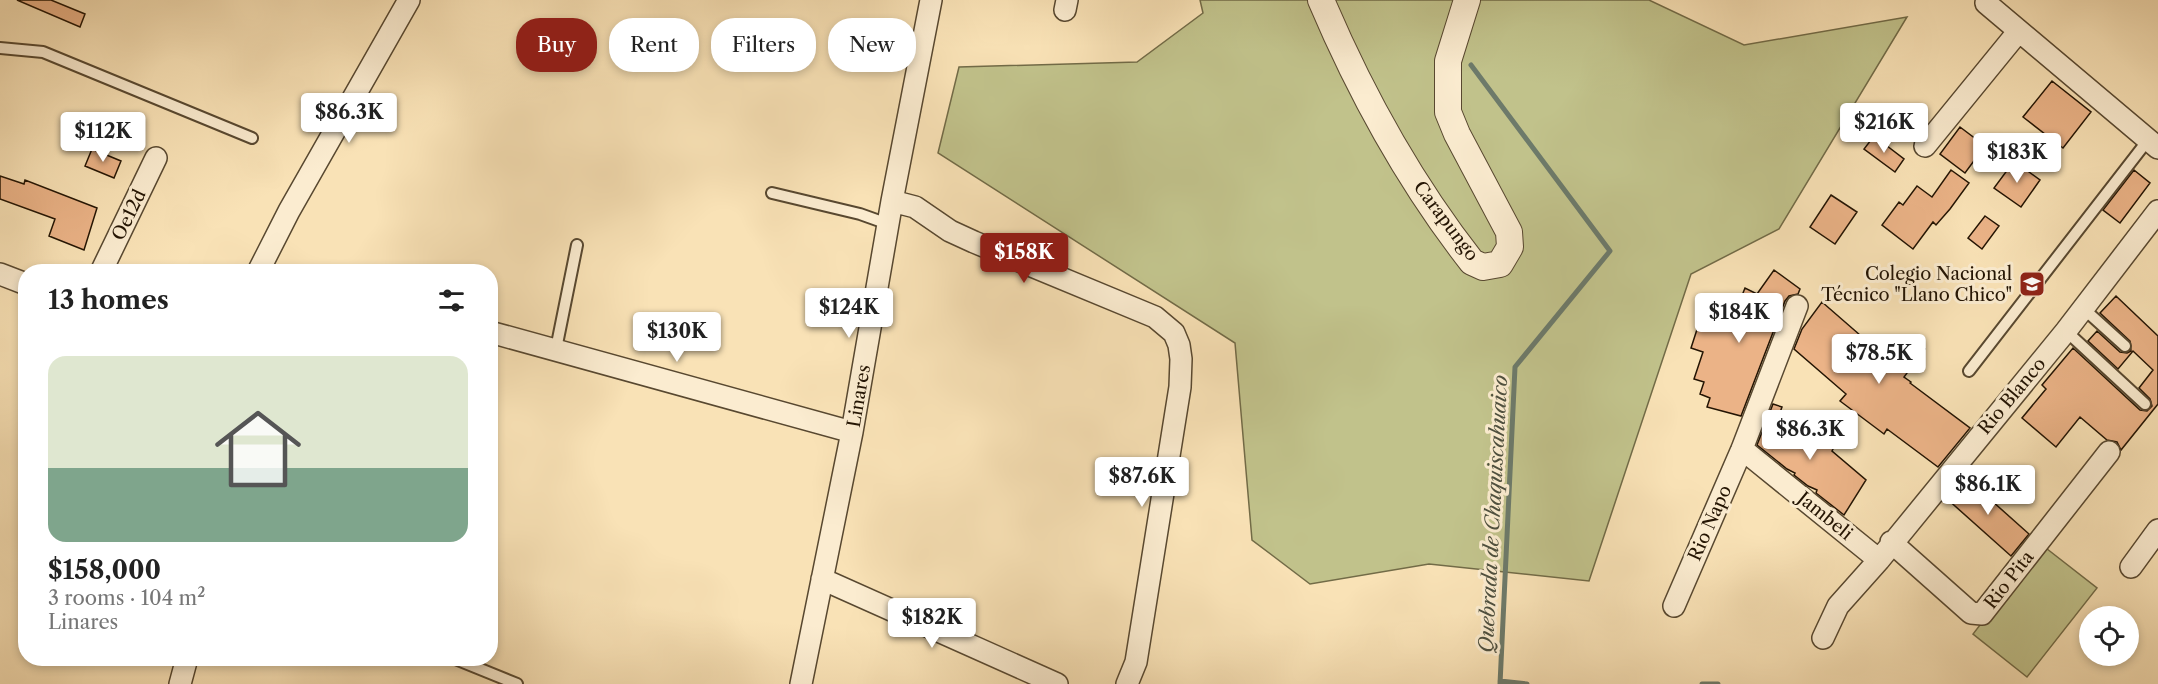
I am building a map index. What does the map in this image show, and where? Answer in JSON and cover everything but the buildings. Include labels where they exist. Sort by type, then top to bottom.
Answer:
[{"type":"street","points":[[262,264],[289,211],[409,0]]},
{"type":"street","name":"Carapungo","points":[[1321,0],[1357,77],[1422,194],[1472,261],[1484,267],[1500,264],[1510,247],[1509,232],[1457,134],[1448,112],[1448,61],[1467,0]]},
{"type":"street","name":"Linares","points":[[801,684],[852,432],[925,1]]},
{"type":"street","points":[[1986,3],[2153,144]]},
{"type":"street","points":[[1925,146],[2018,32]]},
{"type":"street","name":"Oe12d","points":[[105,264],[156,158]]},
{"type":"street","points":[[892,201],[915,207],[950,231],[974,242],[1155,317],[1174,333],[1181,359],[1180,387],[1137,662],[1127,684]]},
{"type":"street","name":"Rio Blanco","points":[[1823,638],[1838,606],[1879,560],[1891,542],[2084,309],[2158,211]]},
{"type":"street","points":[[0,274],[18,281]]},
{"type":"street","name":"Rio Napo","points":[[1674,606],[1742,449],[1797,306]]},
{"type":"street","points":[[498,334],[852,432]]},
{"type":"street","name":"Jambeli","points":[[1742,449],[1879,560]]},
{"type":"street","name":"Rio Pita","points":[[1891,542],[1971,613],[1983,614],[2109,453]]},
{"type":"street","points":[[2132,567],[2158,530]]},
{"type":"street","points":[[822,579],[1057,684]]},
{"type":"street","points":[[180,684],[185,666]]},
{"type":"lane","points":[[0,48],[43,52],[252,138]]},
{"type":"lane","points":[[1969,371],[2153,144]]},
{"type":"lane","points":[[772,193],[860,214],[888,225]]},
{"type":"lane","points":[[556,349],[577,245]]},
{"type":"lane","points":[[2084,309],[2125,346]]},
{"type":"lane","points":[[2066,331],[2145,404]]},
{"type":"lane","points":[[473,666],[517,684]]},
{"type":"green space","points":[[1200,0],[1649,0],[1744,45],[1907,17],[1779,229],[1691,274],[1589,581],[1429,564],[1310,584],[1252,540],[1235,343],[938,153],[959,67],[1137,62],[1203,13]]},
{"type":"green space","points":[[2042,545],[2097,588],[2083,606],[2079,606],[2079,611],[2027,677],[1973,634]]},
{"type":"waterway","name":"Quebrada de Chaquiscahuaico","points":[[1471,65],[1610,251],[1515,367],[1500,684]]},
{"type":"waterway","points":[[1500,681],[1527,684]]},
{"type":"waterway","points":[[1702,684],[1718,684]]},
{"type":"place","name":"Colegio Nacional Técnico \"Llano Chico\"","points":[[2032,284]]}]
